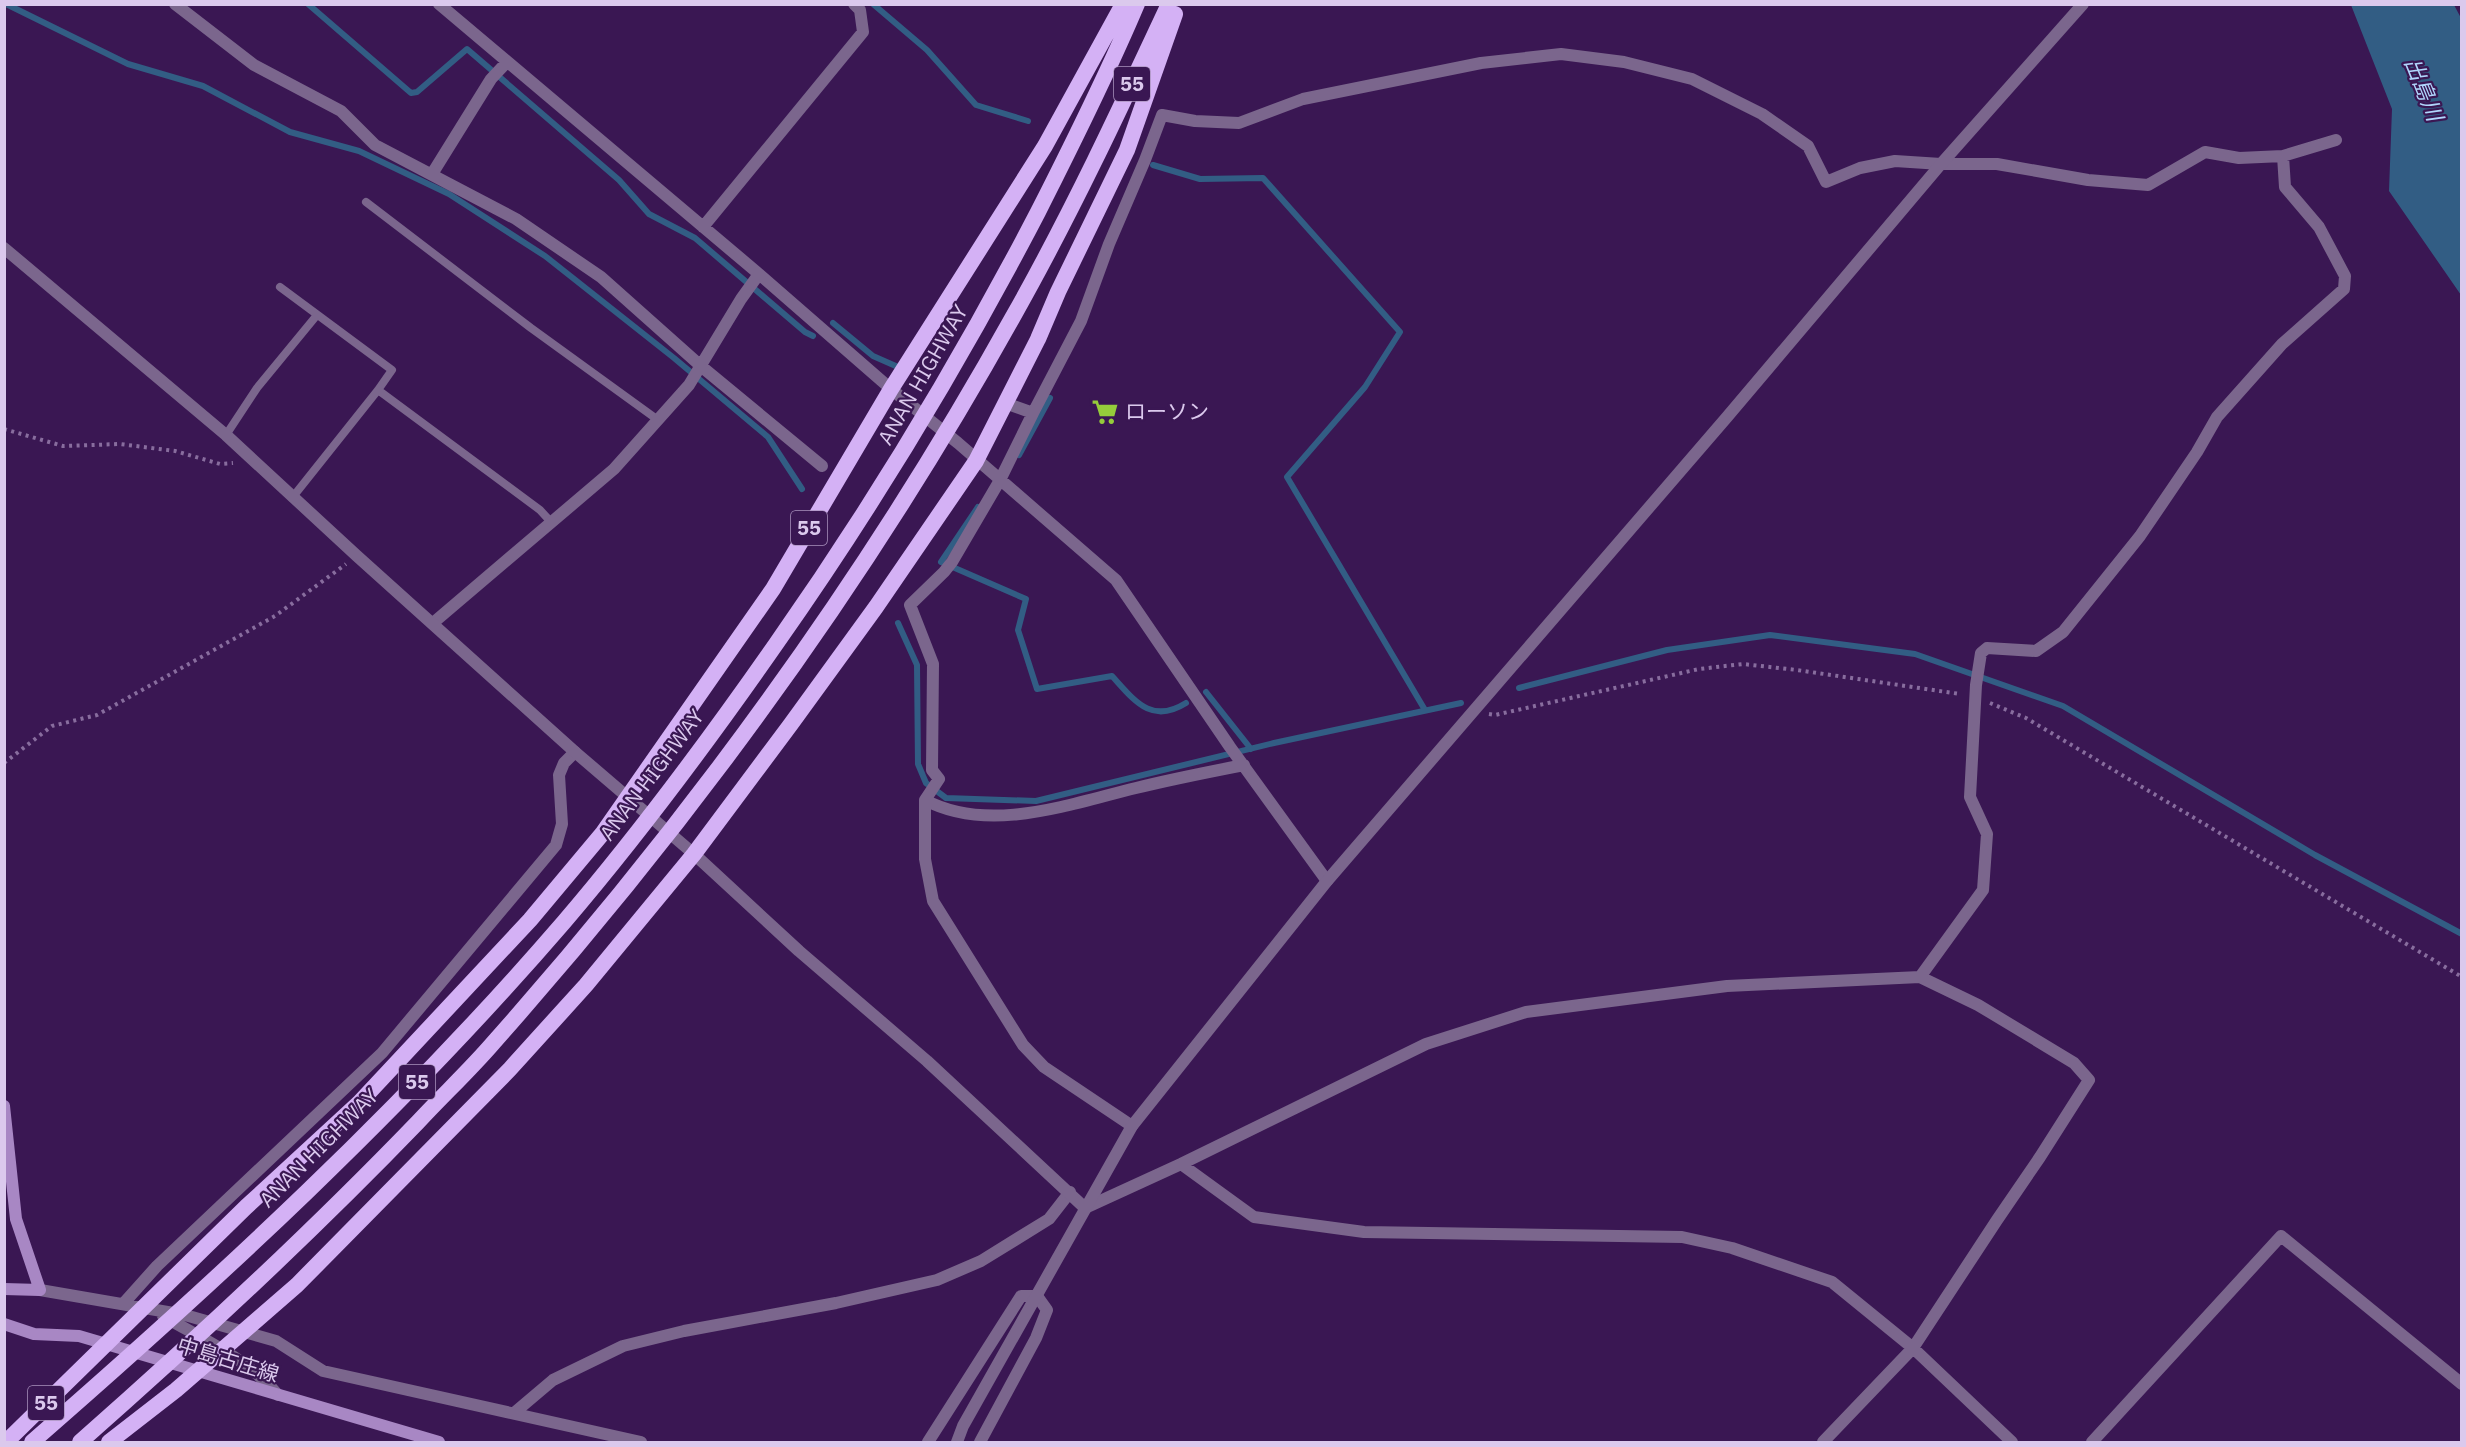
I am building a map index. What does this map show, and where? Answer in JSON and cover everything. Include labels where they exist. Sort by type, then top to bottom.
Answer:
[{"type":"highway","name":"55","points":[[6,1443],[246,1207],[358,1103],[531,920],[602,834],[773,589],[891,389],[1045,146],[1123,4]]},
{"type":"highway","name":"ANAN HIGHWAY","points":[[32,1443],[190,1302],[342,1159],[563,924],[644,827],[823,578],[899,460],[988,308],[1108,74],[1137,4]]},
{"type":"highway","name":"55","points":[[80,1443],[236,1304],[361,1181],[492,1044],[661,844],[783,679],[919,475],[1014,316],[1094,163],[1169,4]]},
{"type":"highway","name":"55","points":[[109,1443],[176,1390],[297,1285],[510,1070],[586,985],[694,854],[876,607],[976,461],[1038,339],[1058,292],[1127,150],[1178,4]]},
{"type":"main road","points":[[4,1106],[16,1219],[40,1290],[8,1289]]},
{"type":"main road","name":"中島古庄線","points":[[4,1324],[34,1334],[79,1336],[439,1443]]},
{"type":"street","points":[[175,4],[254,64],[340,111],[375,145],[516,219],[601,277],[701,369],[822,466]]},
{"type":"street","points":[[439,4],[499,70],[703,227],[754,281],[932,421],[1116,580],[1230,747],[1327,881]]},
{"type":"street","points":[[703,227],[863,32],[860,10],[854,4]]},
{"type":"street","points":[[957,1443],[963,1426],[1132,1126],[1327,881],[1727,417],[1941,164],[2083,4]]},
{"type":"street","points":[[1132,1126],[1044,1067],[1017,1035],[933,901],[925,859],[926,798],[939,779],[932,770],[931,758],[933,664],[910,605],[952,562],[1000,480],[1081,321],[1109,244],[1162,115],[1195,121],[1239,123],[1303,99],[1482,63],[1561,54],[1624,62],[1692,80],[1762,114],[1808,146],[1826,182],[1860,168],[1895,161],[1997,164],[2088,180],[2148,185],[2205,152],[2239,158],[2283,156],[2336,140]]},
{"type":"street","points":[[432,174],[499,70]]},
{"type":"street","points":[[1920,977],[1983,890],[1987,834],[1970,798],[1976,685],[1981,653],[1987,648],[2036,651],[2064,632],[2140,536],[2197,452],[2217,417],[2282,344],[2344,289],[2345,276],[2319,227],[2285,187],[2283,156]]},
{"type":"street","points":[[4,248],[226,435],[251,461],[575,752],[694,854],[799,951],[927,1061],[1085,1208]]},
{"type":"street","points":[[433,623],[614,469],[701,369],[754,281]]},
{"type":"street","points":[[1005,403],[1033,413]]},
{"type":"street","points":[[123,1304],[157,1266],[382,1053],[556,845],[562,824],[559,775],[564,763],[575,752]]},
{"type":"street","points":[[926,798],[950,811],[1014,816],[1242,762]]},
{"type":"street","points":[[1085,1208],[1181,1164],[1426,1044],[1526,1012],[1727,986],[1920,977],[1978,1005],[2074,1063],[2089,1080],[1913,1348],[1823,1443]]},
{"type":"street","points":[[1181,1164],[1254,1217],[1364,1232],[1682,1237],[1732,1248],[1832,1282],[1913,1348],[2012,1443]]},
{"type":"street","points":[[514,1413],[553,1380],[623,1346],[684,1330],[836,1304],[937,1280],[981,1261],[1049,1219],[1070,1192]]},
{"type":"street","points":[[2092,1443],[2281,1236],[2462,1384]]},
{"type":"street","points":[[40,1290],[185,1315],[276,1341],[323,1371],[642,1443]]},
{"type":"street","points":[[928,1443],[1021,1296],[1037,1296]]},
{"type":"street","points":[[980,1443],[1036,1338],[1047,1310],[1037,1296]]},
{"type":"street","points":[[155,1311],[251,1367],[278,1395]]},
{"type":"lane","points":[[366,202],[531,328],[658,420]]},
{"type":"lane","points":[[280,287],[392,370],[292,498]]},
{"type":"lane","points":[[226,435],[257,388],[317,315]]},
{"type":"lane","points":[[378,390],[540,510],[551,522]]},
{"type":"path","points":[[4,429],[63,446],[120,444],[175,452],[220,464],[251,461]]},
{"type":"path","points":[[4,763],[52,726],[97,716],[275,616],[357,556]]},
{"type":"water","name":"出島川","points":[[2351,5],[2454,5],[2461,18],[2461,295],[2389,191],[2392,109]]},
{"type":"waterway","points":[[6,4],[128,64],[203,86],[290,132],[359,151],[449,194],[545,256],[674,358],[768,437],[802,489]]},
{"type":"waterway","points":[[308,4],[411,93],[417,92],[467,49],[619,180],[649,214],[695,238],[805,332],[813,336]]},
{"type":"waterway","points":[[873,4],[927,50],[976,105],[1028,121]]},
{"type":"waterway","points":[[1153,165],[1200,179],[1263,178],[1400,332],[1365,387],[1287,477],[1425,710]]},
{"type":"waterway","points":[[833,323],[873,356],[898,367]]},
{"type":"waterway","points":[[1019,455],[1050,398]]},
{"type":"waterway","points":[[978,507],[941,562],[1026,599],[1018,630],[1037,689],[1112,676],[1144,707],[1163,711],[1186,703]]},
{"type":"waterway","points":[[898,623],[917,665],[918,764],[926,783],[946,798],[1036,801],[1274,743],[1461,703]]},
{"type":"waterway","points":[[1519,688],[1667,650],[1770,635],[1915,654],[2063,706],[2315,855],[2462,934]]},
{"type":"waterway","points":[[1206,692],[1251,749]]},
{"type":"place","name":"ローソン","points":[[1105,412]]}]
